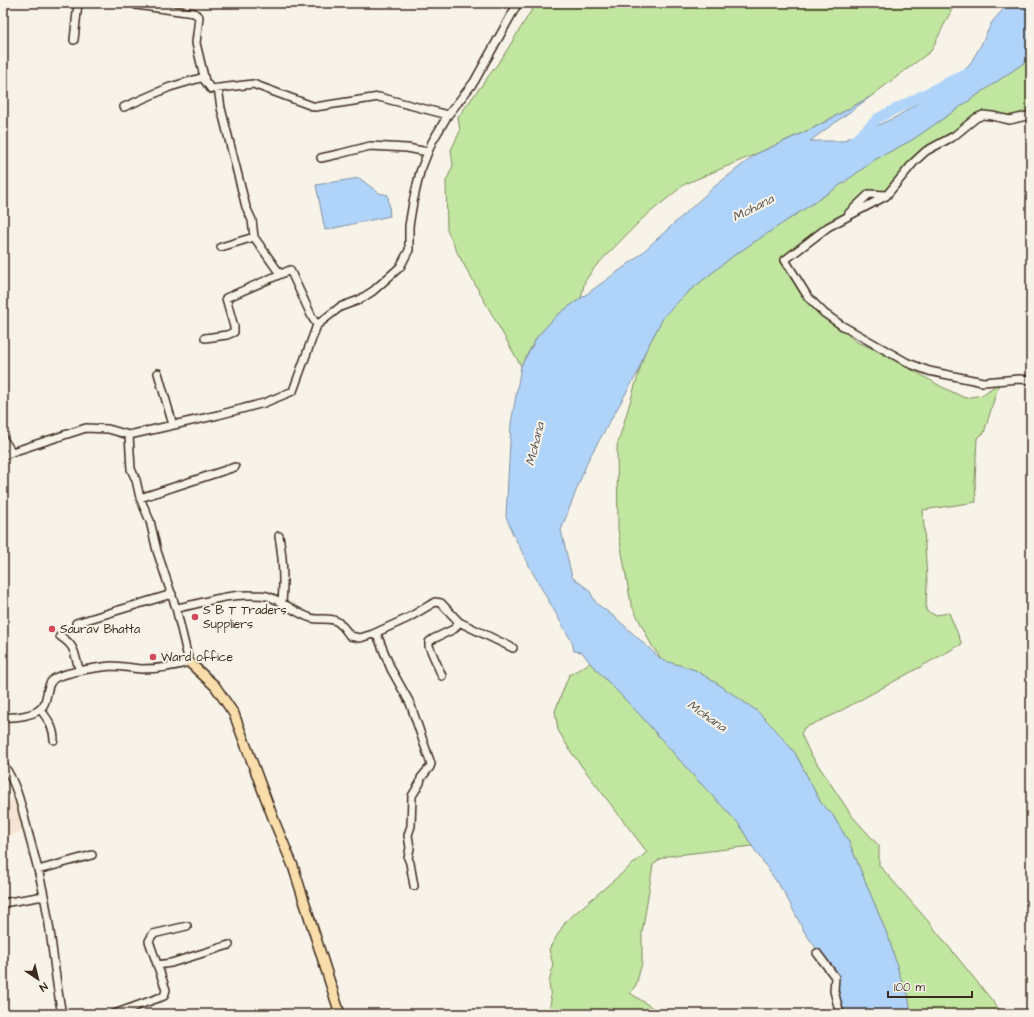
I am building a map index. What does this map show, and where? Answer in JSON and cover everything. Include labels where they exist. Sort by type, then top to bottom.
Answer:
[{"type":"main road","points":[[189,662],[215,686],[234,714],[275,823],[293,866],[340,1014]]},
{"type":"street","points":[[74,40],[78,3]]},
{"type":"street","points":[[134,3],[136,5],[194,13],[199,17],[196,43],[205,81],[211,89],[253,84],[315,106],[379,98],[448,116]]},
{"type":"street","points":[[3,456],[86,428],[108,429],[129,435],[264,403],[293,391],[317,325],[340,307],[359,300],[373,291],[400,266],[409,250],[409,226],[413,202],[420,172],[432,142],[448,116],[474,82],[518,3]]},
{"type":"street","points":[[124,107],[170,87],[204,77]]},
{"type":"street","points":[[218,88],[221,108],[246,208],[252,220],[254,237],[280,274]]},
{"type":"street","points":[[1031,114],[1010,120],[983,115],[976,118],[954,136],[926,151],[914,162],[886,195],[828,227],[785,260],[808,297],[824,313],[841,325],[908,363],[929,371],[983,382],[1019,379],[1031,380]]},
{"type":"street","points":[[321,158],[370,146],[407,148],[428,152]]},
{"type":"street","points":[[221,247],[254,237]]},
{"type":"street","points":[[205,338],[227,335],[234,332],[226,298],[290,270],[317,325]]},
{"type":"street","points":[[158,373],[172,426]]},
{"type":"street","points":[[3,717],[12,718],[26,715],[40,709],[47,697],[48,686],[54,678],[80,671],[111,666],[142,669],[170,668],[189,662],[172,594],[157,551],[150,521],[140,498],[136,480],[131,469],[129,435]]},
{"type":"street","points":[[3,439],[12,452]]},
{"type":"street","points":[[140,498],[235,467]]},
{"type":"street","points":[[279,536],[283,559],[282,567],[284,580],[282,603]]},
{"type":"street","points":[[76,623],[172,594]]},
{"type":"street","points":[[176,608],[218,598],[241,595],[266,596],[312,618],[319,620],[334,620],[341,624],[350,636],[360,638],[373,634],[408,618],[435,602],[442,603],[460,622],[513,648]]},
{"type":"street","points":[[442,676],[429,646],[430,642],[433,639],[454,629],[460,622]]},
{"type":"street","points":[[373,634],[378,637],[391,669],[410,703],[431,764],[420,778],[420,783],[412,796],[411,826],[408,835],[410,848],[408,858],[414,886]]},
{"type":"street","points":[[60,636],[68,641],[73,647],[80,671]]},
{"type":"street","points":[[40,709],[50,724],[54,734],[54,740]]},
{"type":"street","points":[[3,764],[8,772],[20,801],[38,870],[47,912],[52,955],[62,1014]]},
{"type":"street","points":[[38,870],[92,856]]},
{"type":"street","points":[[3,903],[44,896]]},
{"type":"street","points":[[114,1014],[164,996],[166,990],[149,941],[153,934],[187,926]]},
{"type":"street","points":[[157,965],[171,963],[228,945]]},
{"type":"street","points":[[817,953],[835,977],[834,991],[840,1014]]},
{"type":"shaded area","points":[[17,799],[26,830],[3,838],[3,802]]},
{"type":"green space","points":[[536,3],[955,3],[931,51],[870,97],[815,127],[685,184],[642,219],[595,267],[585,281],[581,298],[556,316],[537,337],[521,366],[458,254],[447,230],[446,181],[453,166],[451,150],[460,131],[458,117],[502,58]]},
{"type":"green space","points":[[1031,58],[1031,113],[1010,119],[986,112],[948,137],[927,148],[913,158],[884,192],[875,191],[846,215],[784,258],[783,265],[803,293],[822,315],[857,342],[885,354],[942,387],[965,398],[982,395],[999,383],[984,433],[977,438],[975,481],[976,502],[923,510],[927,581],[926,611],[935,615],[949,613],[962,644],[833,715],[804,728],[801,734],[810,753],[852,816],[879,846],[879,865],[928,921],[1003,1014],[911,1014],[908,994],[902,983],[889,939],[849,842],[832,814],[821,803],[795,753],[757,711],[695,670],[662,660],[652,646],[631,604],[618,530],[617,446],[645,352],[664,316],[688,292],[733,256],[836,188],[876,159],[912,140]]},
{"type":"green space","points":[[590,663],[641,716],[691,773],[739,824],[752,846],[668,856],[660,859],[653,865],[642,933],[642,963],[636,985],[630,993],[662,1014],[548,1014],[551,1000],[549,983],[553,965],[549,949],[566,921],[647,852],[571,752],[558,730],[555,711],[569,675]]},
{"type":"water","points":[[1009,3],[1031,3],[1031,58],[912,140],[876,159],[836,188],[733,256],[688,292],[664,316],[645,352],[638,372],[588,460],[561,530],[572,577],[589,590],[596,603],[617,619],[662,660],[695,670],[757,711],[774,728],[795,753],[821,803],[832,814],[849,842],[889,939],[902,983],[908,994],[911,1014],[842,1014],[837,976],[805,933],[785,894],[752,846],[739,824],[691,773],[641,716],[590,663],[582,652],[574,651],[572,642],[534,575],[512,532],[506,516],[511,424],[521,366],[537,337],[556,316],[634,260],[714,187],[756,154],[814,128],[870,97],[810,141],[842,141],[896,117],[942,88],[969,66],[992,22]]},
{"type":"water","points":[[359,178],[379,193],[388,195],[390,216],[325,230],[316,185]]},
{"type":"waterway","name":"Mohana","points":[[854,141],[878,118],[964,74]]},
{"type":"place","name":"S B T Traders Suppliers","points":[[195,617]]},
{"type":"place","name":"Saurav Bhatta","points":[[52,629]]},
{"type":"place","name":"Ward office","points":[[153,657]]}]
